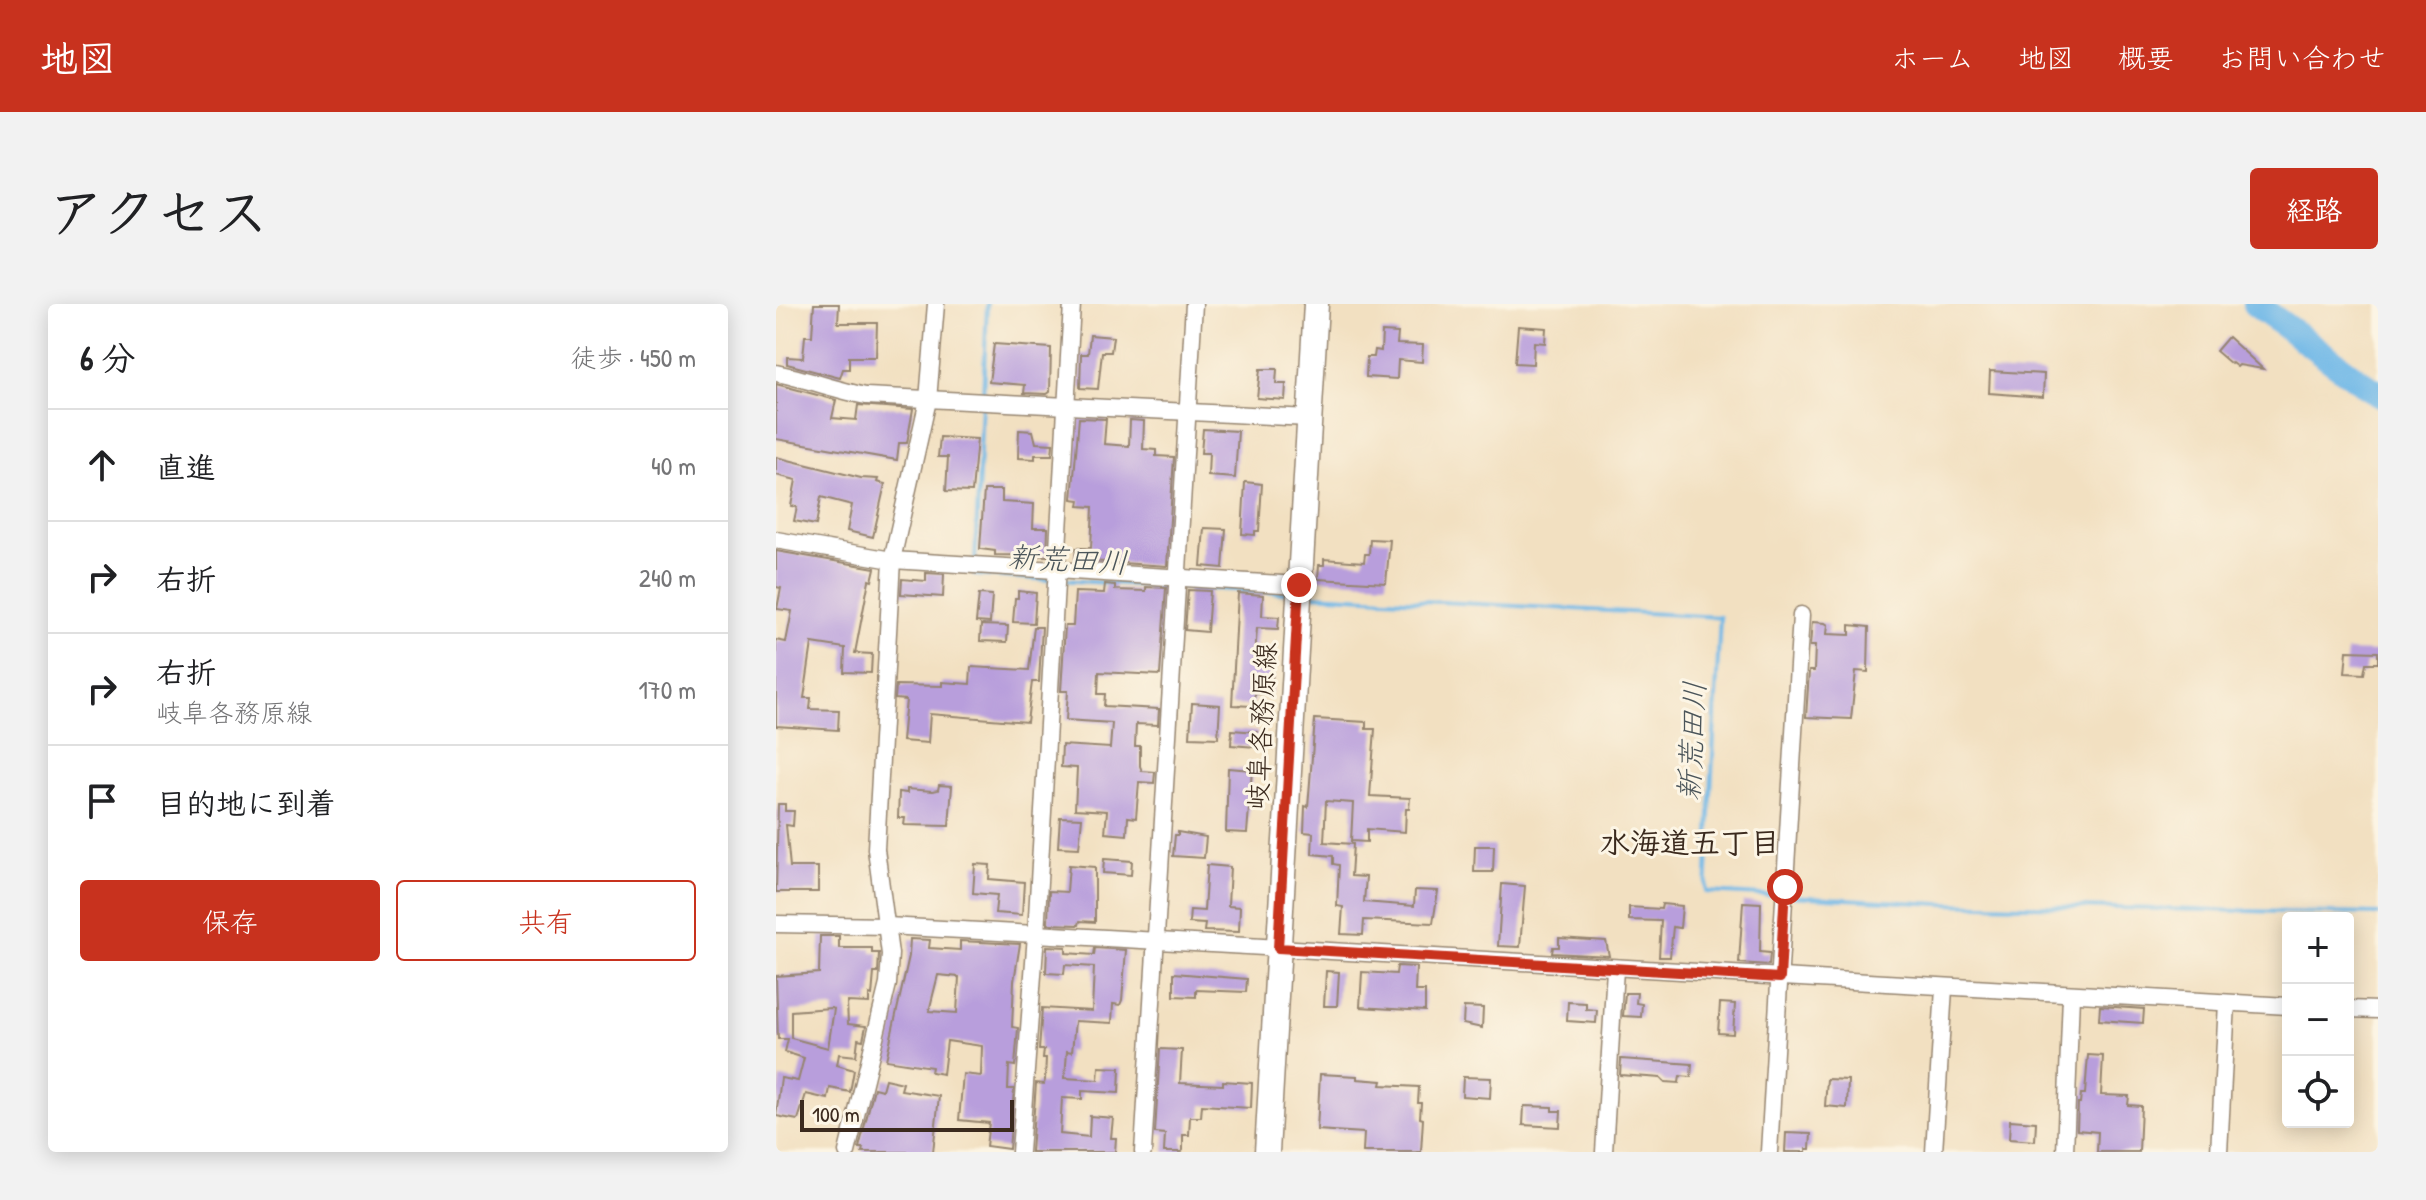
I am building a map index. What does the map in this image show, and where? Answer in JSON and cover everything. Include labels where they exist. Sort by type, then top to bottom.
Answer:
[{"type":"main road","name":"岐阜各務原線","points":[[1267,1152],[1316,304]]},
{"type":"street","points":[[847,1152],[888,984],[890,954],[876,849],[892,560],[928,400],[936,304]]},
{"type":"street","points":[[1020,1152],[1036,934],[1072,304]]},
{"type":"street","points":[[1143,1152],[1194,304]]},
{"type":"street","points":[[776,373],[811,379],[866,396],[1309,418]]},
{"type":"street","points":[[776,540],[892,560],[984,567],[1057,578],[1177,585],[1299,585]]},
{"type":"street","points":[[1769,1152],[1801,615]]},
{"type":"street","points":[[776,924],[1036,934],[2282,1006]]},
{"type":"street","points":[[1604,1152],[1615,969]]},
{"type":"street","points":[[1934,1152],[1944,988]]},
{"type":"street","points":[[2065,1152],[2071,995]]},
{"type":"street","points":[[2219,1152],[2227,1003]]},
{"type":"street","points":[[2354,1009],[2378,1010]]},
{"type":"building","points":[[814,304],[839,304],[838,323],[877,323],[876,357],[849,357],[849,369],[843,369],[840,378],[787,364],[787,357],[803,358],[805,336],[812,336]]},
{"type":"building","points":[[1518,326],[1546,328],[1545,343],[1534,342],[1533,364],[1515,363]]},
{"type":"building","points":[[1382,332],[1398,333],[1397,344],[1423,345],[1422,362],[1398,360],[1397,379],[1366,377],[1367,357],[1374,357],[1375,350],[1381,351]]},
{"type":"building","points":[[1090,335],[1113,337],[1111,352],[1102,352],[1098,389],[1080,388],[1081,354],[1088,354]]},
{"type":"building","points":[[2228,337],[2263,369],[2237,367],[2216,351]]},
{"type":"building","points":[[994,344],[1051,348],[1050,392],[1024,393],[1025,385],[989,382]]},
{"type":"building","points":[[1260,369],[1277,369],[1276,384],[1286,384],[1285,400],[1257,398]]},
{"type":"building","points":[[1990,371],[2044,374],[2043,397],[1989,393]]},
{"type":"building","points":[[776,384],[836,400],[832,418],[856,420],[858,405],[913,409],[907,443],[899,443],[897,460],[776,439]]},
{"type":"building","points":[[1079,418],[1106,419],[1104,444],[1129,446],[1130,420],[1144,421],[1143,449],[1156,450],[1156,456],[1174,457],[1167,566],[1075,560],[1076,548],[1091,548],[1093,507],[1079,506],[1080,500],[1072,499]]},
{"type":"building","points":[[1203,429],[1238,431],[1235,478],[1208,476],[1209,453],[1201,453]]},
{"type":"building","points":[[1019,430],[1033,431],[1036,443],[1053,444],[1052,455],[1035,455],[1035,459],[1018,458]]},
{"type":"building","points":[[940,437],[977,439],[972,492],[946,491],[948,457],[938,457]]},
{"type":"building","points":[[776,457],[861,478],[878,479],[877,482],[885,484],[873,537],[847,531],[852,505],[821,497],[816,525],[794,521],[797,507],[791,506],[796,480],[776,475]]},
{"type":"building","points":[[1245,482],[1262,484],[1259,531],[1255,531],[1255,535],[1242,534]]},
{"type":"building","points":[[984,490],[1002,490],[1002,502],[1034,504],[1033,528],[1048,528],[1047,556],[995,555],[995,551],[980,549]]},
{"type":"building","points":[[1204,528],[1226,529],[1223,568],[1201,566]]},
{"type":"building","points":[[1370,539],[1390,540],[1386,583],[1318,579],[1319,565],[1324,565],[1324,559],[1364,562],[1365,554],[1369,554]]},
{"type":"building","points":[[776,551],[875,568],[872,581],[869,580],[855,653],[872,654],[871,673],[844,672],[845,648],[812,643],[804,698],[811,698],[810,709],[839,710],[838,730],[776,726],[776,640],[786,642],[792,611],[777,609],[781,588],[776,587]]},
{"type":"building","points":[[926,573],[944,574],[943,597],[901,594],[902,579],[926,581]]},
{"type":"building","points":[[1105,584],[1115,585],[1115,590],[1166,588],[1160,675],[1099,672],[1098,694],[1105,694],[1104,706],[1159,709],[1158,725],[1136,724],[1135,746],[1140,746],[1140,766],[1142,771],[1155,772],[1154,783],[1139,782],[1136,818],[1128,817],[1127,835],[1105,833],[1107,811],[1075,809],[1077,768],[1061,767],[1062,745],[1110,748],[1112,723],[1066,720],[1068,691],[1061,691],[1065,626],[1073,626],[1075,592],[1104,593]]},
{"type":"building","points":[[1188,590],[1210,591],[1207,632],[1185,630]]},
{"type":"building","points":[[1018,591],[1036,593],[1034,623],[1013,622]]},
{"type":"building","points":[[1238,593],[1263,595],[1262,616],[1279,617],[1278,629],[1257,628],[1255,656],[1273,657],[1273,666],[1271,694],[1255,694],[1252,706],[1232,705]]},
{"type":"building","points":[[979,594],[992,595],[990,623],[976,622]]},
{"type":"building","points":[[1812,622],[1828,625],[1827,634],[1850,635],[1850,625],[1869,627],[1868,672],[1856,671],[1851,719],[1806,717],[1809,671],[1814,671],[1815,646],[1810,646]]},
{"type":"building","points":[[981,625],[1008,626],[1007,642],[980,641]]},
{"type":"building","points":[[1034,627],[1042,627],[1039,682],[1032,682],[1027,722],[930,714],[928,743],[902,741],[906,700],[895,699],[896,685],[970,684],[971,667],[1029,670]]},
{"type":"building","points":[[2347,651],[2378,652],[2378,663],[2366,663],[2364,674],[2345,673]]},
{"type":"building","points":[[1192,703],[1220,705],[1218,738],[1190,737]]},
{"type":"building","points":[[1315,719],[1366,722],[1366,729],[1375,729],[1370,796],[1410,798],[1405,832],[1367,829],[1367,842],[1351,841],[1353,803],[1326,801],[1324,842],[1353,844],[1351,876],[1366,877],[1364,902],[1414,906],[1415,890],[1438,891],[1433,923],[1364,920],[1363,935],[1341,934],[1343,907],[1337,906],[1339,865],[1333,864],[1333,856],[1312,854],[1313,833],[1304,832]]},
{"type":"building","points":[[1232,730],[1257,732],[1256,747],[1231,745]]},
{"type":"building","points":[[1228,768],[1252,770],[1247,833],[1226,832]]},
{"type":"building","points":[[939,785],[952,786],[949,826],[904,825],[905,818],[898,818],[899,792],[907,793],[907,789],[933,791],[938,790]]},
{"type":"building","points":[[778,804],[785,804],[785,811],[794,811],[793,826],[786,825],[790,867],[818,867],[818,892],[776,892]]},
{"type":"building","points":[[1060,817],[1082,818],[1079,848],[1058,847]]},
{"type":"building","points":[[1178,832],[1206,837],[1204,858],[1173,856]]},
{"type":"building","points":[[1475,846],[1494,846],[1493,872],[1474,872]]},
{"type":"building","points":[[1104,859],[1132,861],[1131,875],[1103,873]]},
{"type":"building","points":[[975,864],[990,865],[989,879],[1024,882],[1022,915],[995,913],[997,895],[973,893]]},
{"type":"building","points":[[1069,865],[1095,867],[1095,922],[1048,924],[1049,891],[1067,892]]},
{"type":"building","points":[[1207,865],[1230,867],[1228,906],[1240,907],[1239,932],[1204,931],[1205,924],[1189,923],[1190,910],[1204,911]]},
{"type":"building","points":[[1502,884],[1525,886],[1520,947],[1498,946]]},
{"type":"building","points":[[1743,902],[1761,903],[1760,952],[1770,953],[1769,965],[1739,963]]},
{"type":"building","points":[[1662,904],[1682,906],[1680,928],[1673,927],[1670,957],[1659,957],[1661,921],[1629,920],[1629,907],[1661,909]]},
{"type":"building","points":[[820,936],[839,936],[839,948],[872,948],[872,953],[879,953],[878,973],[874,973],[869,1003],[847,1002],[848,1024],[866,1026],[863,1040],[858,1039],[856,1056],[839,1054],[837,1065],[854,1070],[850,1092],[830,1088],[828,1099],[806,1094],[798,1120],[776,1116],[781,1078],[798,1081],[804,1058],[785,1052],[788,1039],[778,1039],[776,976],[819,973]],"holes":[[[834,1009],[828,1048],[791,1038],[791,1011]]]},
{"type":"building","points":[[1559,938],[1606,941],[1609,956],[1552,953],[1553,947],[1559,947]]},
{"type":"building","points":[[910,939],[930,940],[929,948],[960,950],[960,941],[1020,944],[1014,981],[1012,1027],[1018,1028],[1015,1066],[1009,1065],[1008,1089],[1014,1089],[1009,1149],[986,1146],[989,1123],[959,1120],[963,1074],[981,1076],[982,1046],[947,1041],[943,1074],[931,1072],[932,1067],[886,1060]],"holes":[[[938,975],[959,977],[957,1013],[929,1011]]]},
{"type":"building","points":[[1047,946],[1066,947],[1066,953],[1094,955],[1095,948],[1126,950],[1122,1000],[1120,1005],[1113,1004],[1112,1023],[1075,1021],[1072,1052],[1067,1051],[1065,1078],[1098,1080],[1099,1067],[1120,1068],[1119,1093],[1082,1091],[1082,1099],[1062,1098],[1060,1134],[1089,1137],[1090,1116],[1113,1118],[1111,1138],[1116,1138],[1115,1152],[1031,1152],[1036,1083],[1044,1084],[1045,1080],[1046,1058],[1043,1058],[1044,1050],[1039,1050],[1042,1008],[1092,1011],[1094,967],[1065,965],[1064,974],[1046,973]]},
{"type":"building","points":[[1397,966],[1416,967],[1415,991],[1425,991],[1425,1011],[1360,1007],[1362,972],[1396,974]]},
{"type":"building","points":[[1326,971],[1339,972],[1337,1006],[1324,1006]]},
{"type":"building","points":[[1174,973],[1247,979],[1246,992],[1196,990],[1196,997],[1174,996]]},
{"type":"building","points":[[1625,993],[1637,993],[1636,1003],[1642,1004],[1641,1017],[1623,1016]]},
{"type":"building","points":[[1568,1002],[1586,1003],[1586,1009],[1597,1010],[1596,1023],[1567,1021]]},
{"type":"building","points":[[1720,1003],[1735,1004],[1733,1034],[1718,1033]]},
{"type":"building","points":[[2100,1006],[2144,1009],[2143,1023],[2099,1020]]},
{"type":"building","points":[[1464,1007],[1483,1008],[1482,1028],[1463,1024]]},
{"type":"building","points":[[1160,1049],[1182,1050],[1180,1083],[1252,1083],[1251,1108],[1202,1105],[1201,1117],[1190,1117],[1189,1135],[1183,1135],[1183,1150],[1164,1152],[1165,1134],[1155,1133]]},
{"type":"building","points":[[2088,1055],[2103,1056],[2101,1095],[2129,1096],[2128,1105],[2141,1106],[2139,1152],[2097,1152],[2098,1132],[2077,1130],[2078,1103],[2081,1094],[2085,1094]]},
{"type":"building","points":[[1621,1059],[1692,1064],[1691,1077],[1680,1076],[1679,1083],[1665,1082],[1661,1078],[1620,1075]]},
{"type":"building","points":[[1320,1074],[1357,1076],[1357,1079],[1382,1081],[1381,1085],[1419,1087],[1418,1103],[1421,1103],[1420,1118],[1423,1119],[1421,1152],[1363,1152],[1364,1133],[1317,1130]]},
{"type":"building","points":[[1463,1077],[1491,1078],[1490,1098],[1462,1096]]},
{"type":"building","points":[[885,1079],[903,1083],[901,1090],[939,1096],[933,1152],[862,1152],[863,1148],[859,1148],[874,1088],[882,1090]]},
{"type":"building","points":[[1827,1079],[1848,1080],[1847,1108],[1825,1106]]},
{"type":"building","points":[[1524,1106],[1552,1107],[1552,1111],[1561,1111],[1560,1127],[1523,1125]]},
{"type":"building","points":[[2010,1120],[2036,1122],[2035,1141],[2009,1139]]},
{"type":"building","points":[[1786,1133],[1811,1134],[1810,1149],[1806,1152],[1785,1152]]},
{"type":"waterway","name":"新荒田川","points":[[983,397],[987,304]]},
{"type":"waterway","points":[[2255,304],[2378,394]]},
{"type":"waterway","name":"新荒田川","points":[[975,561],[982,406]]},
{"type":"waterway","name":"新荒田川","points":[[974,570],[974,575],[1052,580]]},
{"type":"waterway","name":"新荒田川","points":[[1061,580],[1172,587]]},
{"type":"waterway","name":"新荒田川","points":[[1181,587],[1286,593]]},
{"type":"waterway","name":"新荒田川","points":[[1312,595],[1720,617],[1706,892],[1780,896]]},
{"type":"waterway","name":"新荒田川","points":[[1789,896],[1940,904],[2378,914]]},
{"type":"district","name":"水海道五丁目","points":[[1690,842]]},
{"type":"route","points":[[1299,585],[1278,948],[1780,978],[1785,887]]}]
